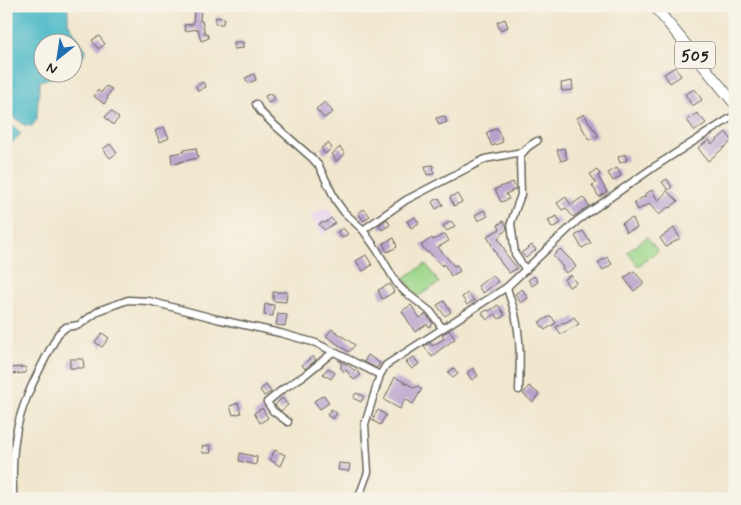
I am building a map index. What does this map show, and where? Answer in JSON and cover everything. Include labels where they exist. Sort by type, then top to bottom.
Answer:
[{"type":"main road","name":"505","points":[[654,6],[735,104]]},
{"type":"street","points":[[256,104],[271,122],[305,151],[319,166],[336,201],[344,212],[363,230],[397,284],[431,312],[442,328]]},
{"type":"street","points":[[358,499],[368,472],[365,424],[380,375],[386,365],[507,287],[578,220],[654,167],[735,115]]},
{"type":"street","points":[[526,270],[515,254],[511,223],[521,195],[520,158],[522,152],[537,141]]},
{"type":"street","points":[[363,230],[406,200],[485,159],[522,152]]},
{"type":"street","points":[[507,287],[515,315],[518,337],[520,360],[519,390]]},
{"type":"street","points":[[13,499],[15,439],[25,402],[58,334],[66,327],[79,325],[100,310],[128,300],[149,301],[316,343],[380,375]]},
{"type":"street","points":[[288,422],[273,411],[267,402],[333,352]]},
{"type":"shaded area","points":[[326,207],[340,224],[322,235],[310,216]]},
{"type":"green space","points":[[647,237],[658,251],[638,266],[627,252]]},
{"type":"green space","points":[[426,264],[439,283],[417,297],[404,278]]},
{"type":"water","points":[[6,6],[66,6],[68,23],[74,32],[32,32],[32,82],[40,82],[37,119],[32,126],[24,125],[6,113]]},
{"type":"water","points":[[82,44],[86,50],[82,58]]},
{"type":"water","points":[[6,120],[21,134],[6,148]]},
{"type":"building","points":[[194,9],[201,9],[200,21],[202,21],[205,34],[209,38],[201,41],[198,29],[185,31],[184,25],[193,24]]},
{"type":"building","points":[[216,17],[224,18],[223,24],[215,24]]},
{"type":"building","points":[[505,19],[508,27],[500,30],[497,22]]},
{"type":"building","points":[[99,36],[105,44],[98,49],[92,40]]},
{"type":"building","points":[[234,42],[243,42],[243,48],[234,49]]},
{"type":"building","points":[[675,67],[681,76],[670,83],[664,74]]},
{"type":"building","points":[[254,74],[256,80],[248,83],[245,78]]},
{"type":"building","points":[[572,81],[573,90],[562,91],[561,83]]},
{"type":"building","points":[[203,82],[206,87],[198,91],[196,86]]},
{"type":"building","points":[[106,86],[112,89],[104,104],[94,96],[98,90],[101,93]]},
{"type":"building","points":[[695,89],[702,100],[692,106],[685,94]]},
{"type":"building","points":[[272,93],[275,100],[268,103],[265,96]]},
{"type":"building","points":[[325,102],[333,112],[324,118],[316,109]]},
{"type":"building","points":[[111,111],[119,118],[113,125],[105,117]]},
{"type":"building","points":[[697,113],[706,123],[695,131],[687,120]]},
{"type":"building","points":[[584,114],[598,136],[589,140],[577,118]]},
{"type":"building","points":[[444,116],[447,122],[439,125],[436,118]]},
{"type":"building","points":[[164,127],[169,138],[160,142],[155,131]]},
{"type":"building","points":[[497,128],[503,142],[492,146],[486,133]]},
{"type":"building","points":[[726,132],[732,141],[708,161],[698,148],[709,140],[712,144]]},
{"type":"building","points":[[328,143],[332,148],[325,154],[321,148]]},
{"type":"building","points":[[110,144],[117,153],[110,158],[103,149]]},
{"type":"building","points":[[340,147],[345,154],[336,161],[332,154]]},
{"type":"building","points":[[196,148],[198,158],[172,164],[171,154]]},
{"type":"building","points":[[564,148],[567,159],[561,161],[557,150]]},
{"type":"building","points":[[625,154],[627,160],[620,163],[618,157]]},
{"type":"building","points":[[433,165],[434,174],[427,175],[425,166]]},
{"type":"building","points":[[617,168],[621,176],[613,181],[608,173]]},
{"type":"building","points":[[597,170],[600,174],[598,176],[607,192],[599,197],[592,185],[596,183],[590,174]]},
{"type":"building","points":[[667,179],[672,187],[668,190],[662,182]]},
{"type":"building","points":[[513,182],[516,189],[506,194],[509,199],[501,202],[495,189]]},
{"type":"building","points":[[652,190],[658,201],[667,191],[678,201],[659,215],[649,204],[638,210],[634,202],[646,196],[645,194]]},
{"type":"building","points":[[457,194],[462,202],[454,206],[450,197]]},
{"type":"building","points":[[566,197],[571,205],[583,197],[589,206],[573,217],[566,208],[562,210],[557,203]]},
{"type":"building","points":[[439,198],[443,205],[436,209],[432,202]]},
{"type":"building","points":[[364,209],[370,216],[364,221],[358,213]]},
{"type":"building","points":[[484,210],[488,216],[478,221],[475,215]]},
{"type":"building","points":[[557,216],[561,223],[552,228],[548,220]]},
{"type":"building","points":[[415,217],[419,223],[411,228],[407,221]]},
{"type":"building","points":[[331,218],[335,223],[324,230],[319,224],[325,223]]},
{"type":"building","points":[[633,218],[637,228],[626,232],[622,223]]},
{"type":"building","points":[[387,219],[390,225],[382,230],[379,225]]},
{"type":"building","points":[[451,221],[455,226],[447,231],[443,226]]},
{"type":"building","points":[[503,221],[507,229],[498,238],[505,253],[517,268],[509,273],[501,263],[487,236],[500,229],[498,225]]},
{"type":"building","points":[[343,228],[348,234],[342,238],[337,232]]},
{"type":"building","points":[[674,228],[680,238],[666,247],[660,238]]},
{"type":"building","points":[[583,231],[591,243],[582,248],[575,236]]},
{"type":"building","points":[[445,234],[449,241],[438,247],[454,266],[457,265],[460,271],[451,276],[444,264],[442,266],[421,245],[432,238],[433,240]]},
{"type":"building","points":[[394,238],[397,247],[387,252],[383,243]]},
{"type":"building","points":[[532,245],[536,250],[526,258],[521,253]]},
{"type":"building","points":[[560,249],[576,267],[566,273],[553,256]]},
{"type":"building","points":[[366,255],[372,265],[363,271],[356,261]]},
{"type":"building","points":[[607,257],[612,264],[603,270],[598,263]]},
{"type":"building","points":[[634,271],[644,283],[634,291],[624,278]]},
{"type":"building","points":[[492,275],[498,281],[483,293],[478,286]]},
{"type":"building","points":[[571,275],[576,283],[569,287],[564,279]]},
{"type":"building","points":[[534,276],[538,282],[532,286],[528,280]]},
{"type":"building","points":[[390,284],[394,292],[382,299],[378,290]]},
{"type":"building","points":[[522,289],[528,298],[521,303],[515,294]]},
{"type":"building","points":[[273,292],[287,292],[286,302],[273,301]]},
{"type":"building","points":[[468,293],[474,300],[467,305],[462,297]]},
{"type":"building","points":[[444,301],[451,312],[445,316],[437,305]]},
{"type":"building","points":[[265,304],[274,305],[273,316],[264,315]]},
{"type":"building","points":[[411,305],[420,318],[426,314],[433,324],[429,327],[427,324],[415,332],[402,311]]},
{"type":"building","points":[[498,305],[505,315],[499,319],[495,314],[487,320],[482,313]]},
{"type":"building","points":[[278,314],[287,315],[285,326],[276,325]]},
{"type":"building","points":[[551,316],[556,323],[545,330],[539,322]]},
{"type":"building","points":[[574,317],[579,324],[561,334],[556,327]]},
{"type":"building","points":[[332,329],[355,345],[349,352],[326,336]]},
{"type":"building","points":[[449,330],[455,339],[432,357],[424,346],[430,343],[432,346],[444,339],[442,335]]},
{"type":"building","points":[[102,333],[109,338],[102,347],[95,342]]},
{"type":"building","points":[[368,355],[380,363],[377,368],[364,362]]},
{"type":"building","points":[[313,356],[316,360],[305,369],[302,365]]},
{"type":"building","points":[[414,357],[419,364],[412,369],[406,362]]},
{"type":"building","points":[[70,359],[83,359],[84,368],[70,368]]},
{"type":"building","points":[[338,360],[361,375],[354,380],[346,370],[344,372],[340,367],[342,365]]},
{"type":"building","points":[[26,367],[26,373],[6,374],[6,368]]},
{"type":"building","points":[[328,368],[335,373],[331,379],[323,374]]},
{"type":"building","points":[[454,368],[458,374],[453,378],[448,372]]},
{"type":"building","points":[[473,368],[478,376],[472,380],[467,373]]},
{"type":"building","points":[[395,377],[415,388],[417,386],[422,389],[413,404],[405,399],[400,409],[384,400]]},
{"type":"building","points":[[266,385],[271,392],[264,396],[260,390]]},
{"type":"building","points":[[529,386],[539,394],[533,402],[523,394]]},
{"type":"building","points":[[356,393],[364,396],[361,402],[353,398]]},
{"type":"building","points":[[324,395],[329,403],[320,409],[314,401]]},
{"type":"building","points":[[282,398],[288,405],[281,411],[275,405]]},
{"type":"building","points":[[238,403],[241,413],[233,415],[230,406]]},
{"type":"building","points":[[262,408],[268,418],[260,423],[254,413]]},
{"type":"building","points":[[331,409],[337,413],[333,419],[327,415]]},
{"type":"building","points":[[378,410],[386,415],[380,425],[372,420]]},
{"type":"building","points":[[210,445],[211,453],[203,453],[202,446]]},
{"type":"building","points":[[275,450],[285,455],[280,466],[270,460]]},
{"type":"building","points":[[240,453],[257,457],[256,465],[239,461]]},
{"type":"building","points":[[339,463],[350,464],[349,471],[338,470]]}]
